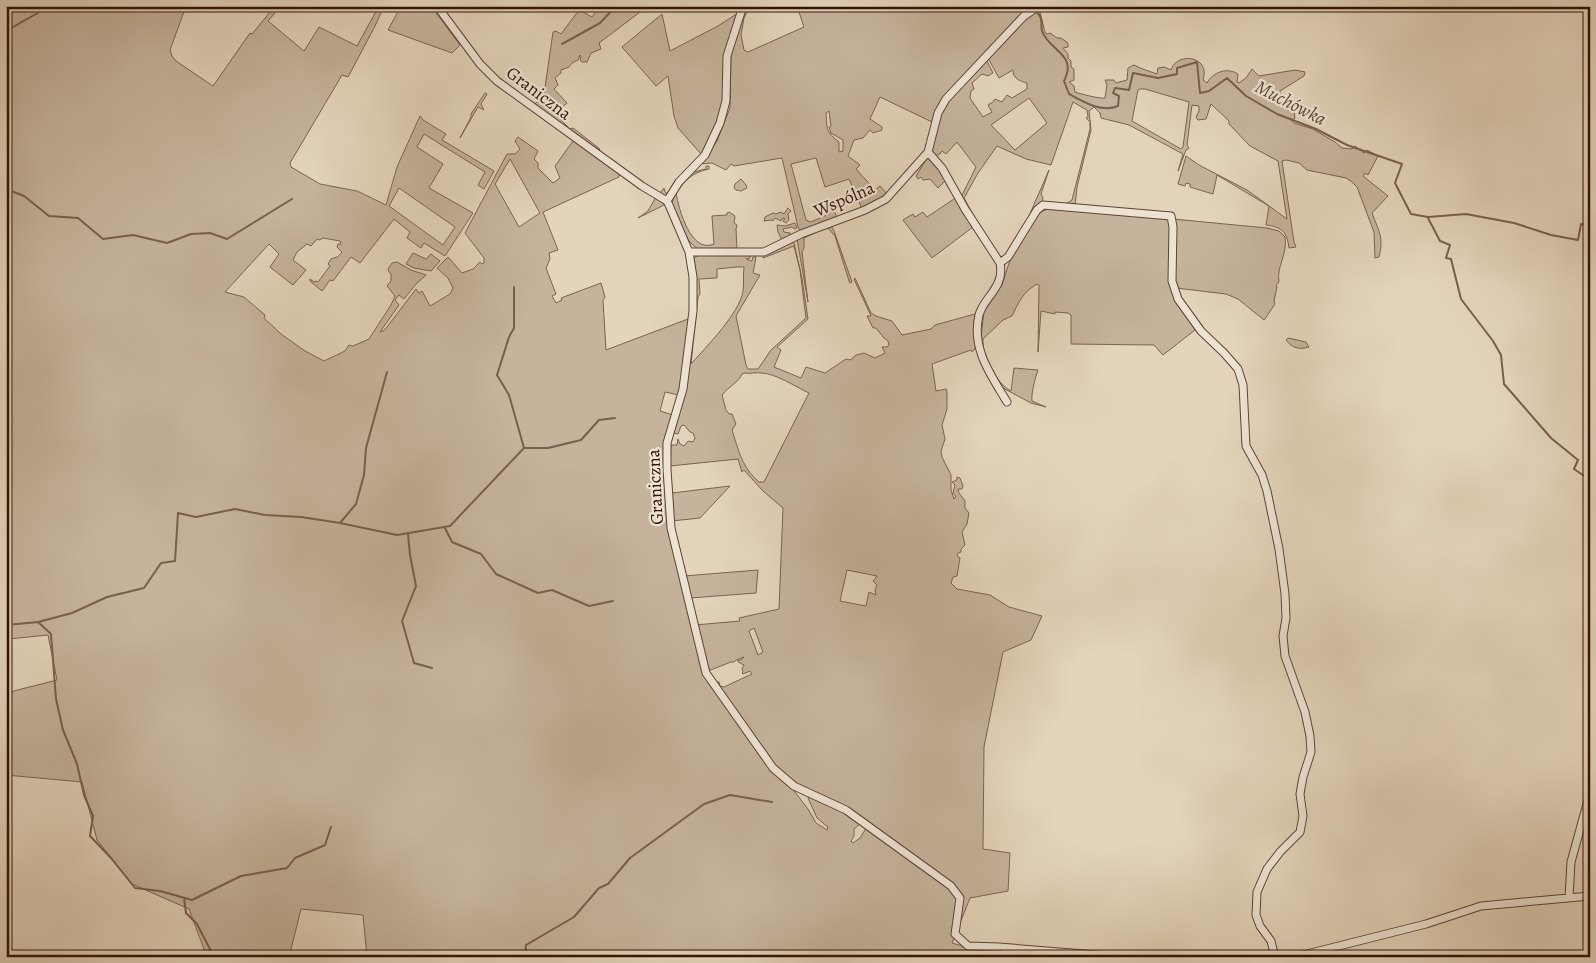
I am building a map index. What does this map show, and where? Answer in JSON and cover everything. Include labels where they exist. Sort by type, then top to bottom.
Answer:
[{"type":"street","name":"Graniczna","points":[[437,6],[480,64],[497,82],[642,186],[667,201],[689,252],[693,277],[693,310],[683,389],[667,443],[666,469],[671,528],[706,673],[773,768],[794,786],[846,810],[951,886],[960,898],[955,934],[968,946],[1121,957]]},
{"type":"street","points":[[667,201],[679,182],[705,155],[720,123],[726,101],[727,56],[743,6]]},
{"type":"street","name":"Wspólna","points":[[689,252],[764,252],[801,234],[865,210],[886,199],[928,152],[938,112],[946,99],[1024,16],[1038,6]]},
{"type":"street","points":[[928,152],[942,168],[978,231],[1000,263],[1002,270],[998,285],[979,314],[978,339],[981,358],[1007,402]]},
{"type":"street","points":[[1000,263],[1008,257],[1037,210],[1043,205],[1171,216],[1172,281],[1178,300],[1202,331],[1238,369],[1243,385],[1246,446],[1262,475],[1279,549],[1285,594],[1286,618],[1283,636],[1285,656],[1305,712],[1310,736],[1311,752],[1300,794],[1304,816],[1300,832],[1280,852],[1267,869],[1257,892],[1256,915],[1260,926],[1271,942],[1275,957]]},
{"type":"street","points":[[1569,898],[1571,862],[1590,793]]},
{"type":"street","points":[[1295,957],[1426,924],[1481,906],[1590,896]]},
{"type":"shaded area","points":[[6,6],[186,6],[170,50],[172,56],[176,61],[213,86],[250,33],[252,34],[275,6],[281,6],[268,21],[304,51],[319,27],[357,46],[379,6],[384,6],[348,77],[342,75],[290,163],[291,167],[320,184],[357,191],[386,205],[397,167],[420,116],[423,120],[446,134],[442,140],[494,171],[484,189],[478,185],[485,172],[424,134],[417,147],[443,164],[429,188],[473,213],[445,256],[424,243],[421,248],[407,238],[410,232],[394,219],[360,263],[351,257],[333,281],[330,280],[322,291],[310,279],[318,282],[330,266],[328,264],[331,259],[337,257],[342,252],[337,247],[338,244],[341,244],[340,241],[323,238],[317,239],[311,246],[307,244],[297,252],[293,260],[306,270],[293,285],[270,267],[279,254],[269,244],[225,292],[244,297],[265,315],[264,318],[281,334],[305,351],[324,361],[345,351],[349,345],[353,346],[369,339],[395,296],[387,286],[391,281],[391,274],[388,269],[392,263],[397,262],[411,270],[426,275],[404,299],[399,295],[395,300],[399,305],[380,332],[387,327],[416,289],[419,293],[422,291],[430,306],[450,294],[453,288],[448,278],[437,268],[448,257],[462,273],[473,269],[480,262],[484,263],[484,258],[465,233],[507,154],[515,154],[520,149],[515,141],[518,137],[538,151],[534,159],[538,163],[538,168],[553,183],[560,178],[555,166],[573,141],[619,173],[619,177],[543,212],[558,250],[549,253],[550,259],[546,268],[556,294],[552,296],[556,303],[562,300],[561,298],[601,283],[605,297],[603,300],[606,350],[688,319],[689,347],[679,395],[665,392],[660,411],[673,415],[671,418],[672,424],[666,439],[664,457],[670,536],[704,673],[710,682],[719,682],[720,686],[724,687],[752,674],[750,671],[742,673],[744,665],[738,662],[738,660],[744,657],[708,671],[695,625],[740,621],[739,618],[779,609],[783,508],[763,491],[744,470],[742,472],[738,459],[670,466],[671,445],[677,445],[678,439],[680,444],[684,446],[688,441],[693,442],[695,438],[693,433],[684,425],[681,426],[678,434],[674,433],[673,430],[684,392],[692,347],[695,301],[692,262],[695,257],[702,254],[750,254],[750,258],[746,259],[752,261],[753,257],[756,257],[753,273],[760,275],[736,316],[746,365],[748,369],[758,369],[771,350],[806,318],[800,270],[794,246],[763,258],[763,255],[793,241],[802,278],[808,319],[777,347],[781,350],[774,367],[801,378],[806,367],[825,373],[846,359],[850,360],[856,355],[864,353],[875,358],[885,353],[882,347],[889,345],[888,341],[876,328],[873,328],[867,316],[871,316],[855,278],[871,313],[892,321],[902,335],[931,329],[935,325],[975,314],[998,278],[996,284],[982,307],[977,321],[978,346],[972,352],[971,350],[932,364],[936,391],[947,390],[947,409],[942,425],[945,439],[941,451],[942,457],[951,475],[951,490],[954,499],[956,496],[953,493],[955,485],[952,482],[957,480],[957,477],[960,478],[963,486],[962,489],[958,489],[959,493],[965,501],[965,508],[969,513],[967,524],[962,532],[965,545],[961,552],[958,553],[957,556],[960,558],[957,576],[953,577],[951,583],[957,589],[990,595],[1009,607],[1042,616],[1031,640],[1003,652],[984,747],[983,849],[1010,853],[1008,891],[970,898],[952,943],[1000,957],[367,957],[363,915],[301,909],[289,957],[207,957],[189,909],[132,884],[97,840],[82,782],[6,775],[6,693],[57,680],[48,635],[9,639],[6,651]],"holes":[[[510,159],[540,213],[519,227],[495,184]],[[399,188],[455,227],[443,245],[389,206]],[[744,267],[741,300],[722,329],[691,364],[698,297],[700,294],[699,279],[717,278],[717,269]],[[745,373],[767,374],[809,393],[764,482],[759,482],[753,476],[742,459],[732,430],[736,424],[732,414],[729,414],[726,410],[722,395]],[[847,570],[877,576],[873,581],[877,585],[876,595],[869,592],[866,606],[840,601]],[[754,628],[763,652],[758,655],[749,631]],[[790,781],[851,811],[860,818],[868,825],[860,838],[853,843],[851,841],[854,836],[854,829],[860,824],[856,819],[837,807],[810,795],[808,798],[817,818],[828,827],[827,830],[816,823],[788,783]]]},
{"type":"shaded area","points":[[401,6],[431,6],[460,45],[452,53],[388,30]]},
{"type":"shaded area","points":[[600,6],[648,6],[599,43],[601,49],[591,53],[587,62],[580,60],[580,55],[578,60],[561,70],[561,73],[555,78],[558,85],[554,89],[567,103],[559,110],[560,119],[570,129],[573,128],[600,149],[597,152],[533,106],[544,94],[553,32],[556,31],[561,34],[579,10],[592,17]]},
{"type":"shaded area","points":[[741,6],[726,56],[725,100],[720,122],[703,155],[666,197],[660,193],[664,188],[668,194],[701,154],[678,128],[674,116],[668,76],[656,86],[622,47],[662,14],[670,51],[718,26],[738,13]]},
{"type":"shaded area","points":[[746,6],[750,6],[744,18],[741,35],[744,50],[748,52],[804,27],[797,6],[1002,6],[1008,13],[1006,6],[1034,6],[1018,21],[1015,20],[1016,23],[951,88],[932,122],[880,97],[870,119],[882,127],[882,130],[873,133],[870,130],[863,138],[854,140],[848,156],[860,165],[856,169],[875,190],[880,186],[887,194],[890,193],[862,209],[849,179],[825,187],[816,158],[791,164],[806,220],[811,222],[829,214],[832,205],[837,218],[800,231],[782,158],[734,166],[731,164],[726,170],[712,163],[699,164],[706,158],[717,141],[730,108],[731,54]],"holes":[[[829,111],[831,126],[829,127],[831,133],[843,140],[843,151],[839,152],[839,142],[828,130],[826,113]]]},
{"type":"shaded area","points":[[1038,10],[1045,32],[1068,43],[1068,47],[1063,48],[1071,61],[1071,67],[1074,69],[1074,80],[1069,82],[1074,86],[1075,92],[1095,97],[1105,98],[1107,85],[1105,80],[1114,80],[1116,83],[1127,80],[1128,68],[1134,65],[1157,74],[1158,68],[1164,67],[1171,70],[1179,60],[1192,59],[1202,65],[1204,72],[1203,80],[1207,83],[1217,73],[1225,71],[1238,74],[1237,82],[1239,83],[1246,78],[1252,69],[1259,76],[1295,70],[1305,72],[1304,76],[1280,91],[1280,99],[1294,111],[1295,118],[1291,120],[1294,123],[1313,129],[1342,148],[1352,149],[1355,146],[1364,153],[1367,150],[1378,156],[1368,175],[1365,173],[1363,176],[1388,196],[1372,213],[1381,239],[1379,257],[1375,258],[1374,232],[1357,187],[1346,178],[1307,170],[1299,163],[1282,161],[1296,247],[1289,248],[1283,231],[1266,225],[1269,206],[1217,175],[1213,194],[1190,187],[1190,184],[1186,183],[1185,186],[1178,184],[1186,156],[1199,165],[1247,190],[1287,219],[1278,161],[1250,146],[1229,124],[1229,121],[1211,104],[1206,119],[1198,120],[1196,117],[1199,106],[1192,105],[1187,145],[1189,148],[1186,150],[1178,171],[1183,154],[1129,125],[1101,118],[1100,113],[1094,107],[1089,111],[1091,130],[1077,187],[1075,206],[1064,205],[1072,200],[1090,129],[1090,122],[1086,118],[1088,117],[1087,110],[1073,102],[1051,165],[1026,159],[997,146],[978,173],[964,198],[998,255],[1005,256],[1002,258],[998,256],[961,197],[976,167],[957,142],[946,154],[942,151],[935,156],[931,152],[939,116],[944,107],[986,59],[993,73],[988,76],[982,74],[972,83],[974,89],[971,91],[970,98],[983,117],[992,112],[988,105],[995,99],[1002,102],[1007,95],[1012,98],[1027,89],[1027,83],[1016,78],[1013,70],[999,78],[988,58],[1028,17]],"holes":[[[1138,90],[1189,102],[1183,147],[1181,149],[1132,121]],[[1029,98],[1047,123],[1015,150],[991,125]]]},
{"type":"shaded area","points":[[485,93],[487,94],[481,104],[484,110],[478,107],[460,138],[471,114]]},
{"type":"shaded area","points":[[927,158],[931,158],[946,180],[938,188],[930,179],[923,180],[921,177],[918,179],[916,176]]},
{"type":"shaded area","points":[[706,166],[709,166],[709,169],[698,172],[676,193],[683,219],[693,237],[699,243],[706,245],[714,244],[712,216],[727,215],[729,212],[735,216],[734,223],[737,225],[737,250],[698,249],[685,235],[671,203],[673,201],[672,196],[690,173],[706,169]]},
{"type":"shaded area","points":[[1049,170],[1041,194],[1043,198],[1042,203],[1026,223]]},
{"type":"shaded area","points":[[741,179],[747,188],[741,191],[736,190],[734,188],[735,184]]},
{"type":"shaded area","points":[[656,197],[664,205],[638,218],[648,211]]},
{"type":"shaded area","points":[[957,197],[998,263],[998,278],[997,265],[973,227],[932,258],[903,220],[913,214],[915,217],[923,212],[927,217]]},
{"type":"shaded area","points":[[788,208],[791,211],[788,214],[789,220],[786,223],[783,221],[785,219],[783,218],[781,221],[775,218],[773,221],[764,221],[765,217],[773,213],[781,212],[784,214]]},
{"type":"shaded area","points":[[1049,208],[1167,219],[1170,223],[1171,283],[1195,326],[1195,330],[1163,355],[1154,345],[1071,344],[1071,315],[1068,313],[1055,312],[1055,314],[1041,311],[1038,352],[1039,285],[1037,284],[1024,294],[1012,316],[1003,320],[983,339],[983,346],[987,361],[995,376],[1011,391],[1014,368],[1038,370],[1032,401],[1046,407],[1031,403],[1003,388],[991,371],[980,345],[984,312],[1002,285],[1009,263],[1038,214]]},
{"type":"shaded area","points":[[1173,219],[1267,228],[1279,231],[1285,237],[1285,249],[1279,271],[1279,282],[1276,285],[1275,304],[1264,320],[1238,299],[1226,294],[1176,288]]},
{"type":"shaded area","points":[[795,223],[797,228],[795,229],[792,227],[783,229],[784,232],[790,233],[790,236],[782,240],[777,225],[785,226]]},
{"type":"shaded area","points":[[831,226],[834,231],[852,282],[850,283],[835,236],[827,227]]},
{"type":"shaded area","points":[[821,230],[804,238],[802,252],[808,302],[797,239]]},
{"type":"shaded area","points":[[413,253],[426,259],[431,254],[440,261],[431,271],[414,268],[406,264]]},
{"type":"shaded area","points":[[1288,338],[1306,342],[1309,347],[1293,347],[1286,340]]},
{"type":"shaded area","points":[[671,475],[672,493],[730,486],[700,518],[672,521],[669,476]]},
{"type":"shaded area","points":[[758,570],[756,593],[690,598],[684,576]]},
{"type":"waterway","points":[[6,31],[50,6]]},
{"type":"waterway","points":[[562,44],[600,23],[616,6]]},
{"type":"waterway","name":"Muchówka","points":[[1022,6],[1022,8],[1026,6]]},
{"type":"waterway","name":"Muchówka","points":[[1032,6],[1039,14],[1042,31],[1046,38],[1065,59],[1067,72],[1064,81],[1069,94],[1086,103],[1106,108],[1118,106],[1119,96],[1113,93],[1115,88],[1129,90],[1133,73],[1158,78],[1177,74],[1177,68],[1197,62],[1200,93],[1209,91],[1227,78],[1246,96],[1277,114],[1316,129],[1347,145],[1402,164],[1395,183],[1411,214],[1428,217],[1466,214],[1514,223],[1551,235],[1578,240],[1581,224],[1590,225]]},
{"type":"waterway","points":[[6,189],[24,196],[49,216],[78,218],[103,239],[133,235],[167,243],[191,234],[210,233],[227,239],[292,199]]},
{"type":"waterway","points":[[1428,218],[1440,241],[1450,245],[1446,258],[1451,259],[1461,299],[1493,341],[1501,355],[1504,384],[1551,438],[1578,460],[1574,469],[1590,480]]},
{"type":"waterway","points":[[6,625],[38,622],[72,613],[107,597],[144,588],[161,563],[175,561],[178,513],[196,517],[235,509],[265,515],[301,517],[340,523],[397,535],[450,526],[524,448],[509,395],[497,375],[509,337],[514,328],[514,287]]},
{"type":"waterway","points":[[340,523],[356,504],[364,475],[366,448],[387,372]]},
{"type":"waterway","points":[[524,448],[548,448],[581,440],[599,420],[615,418]]},
{"type":"waterway","points":[[445,528],[452,542],[481,554],[496,574],[538,593],[552,590],[589,606],[613,601]]},
{"type":"waterway","points":[[408,534],[416,586],[402,621],[414,663],[432,668]]},
{"type":"waterway","points":[[38,622],[51,634],[56,699],[63,730],[77,764],[84,795],[93,816],[90,836],[135,888],[160,891],[192,900],[241,876],[287,868],[295,858],[325,845],[331,827]]},
{"type":"waterway","points":[[525,957],[526,945],[574,917],[599,888],[608,884],[630,858],[704,804],[730,795],[772,802]]},
{"type":"waterway","points":[[184,898],[186,913],[197,924],[214,957]]}]
